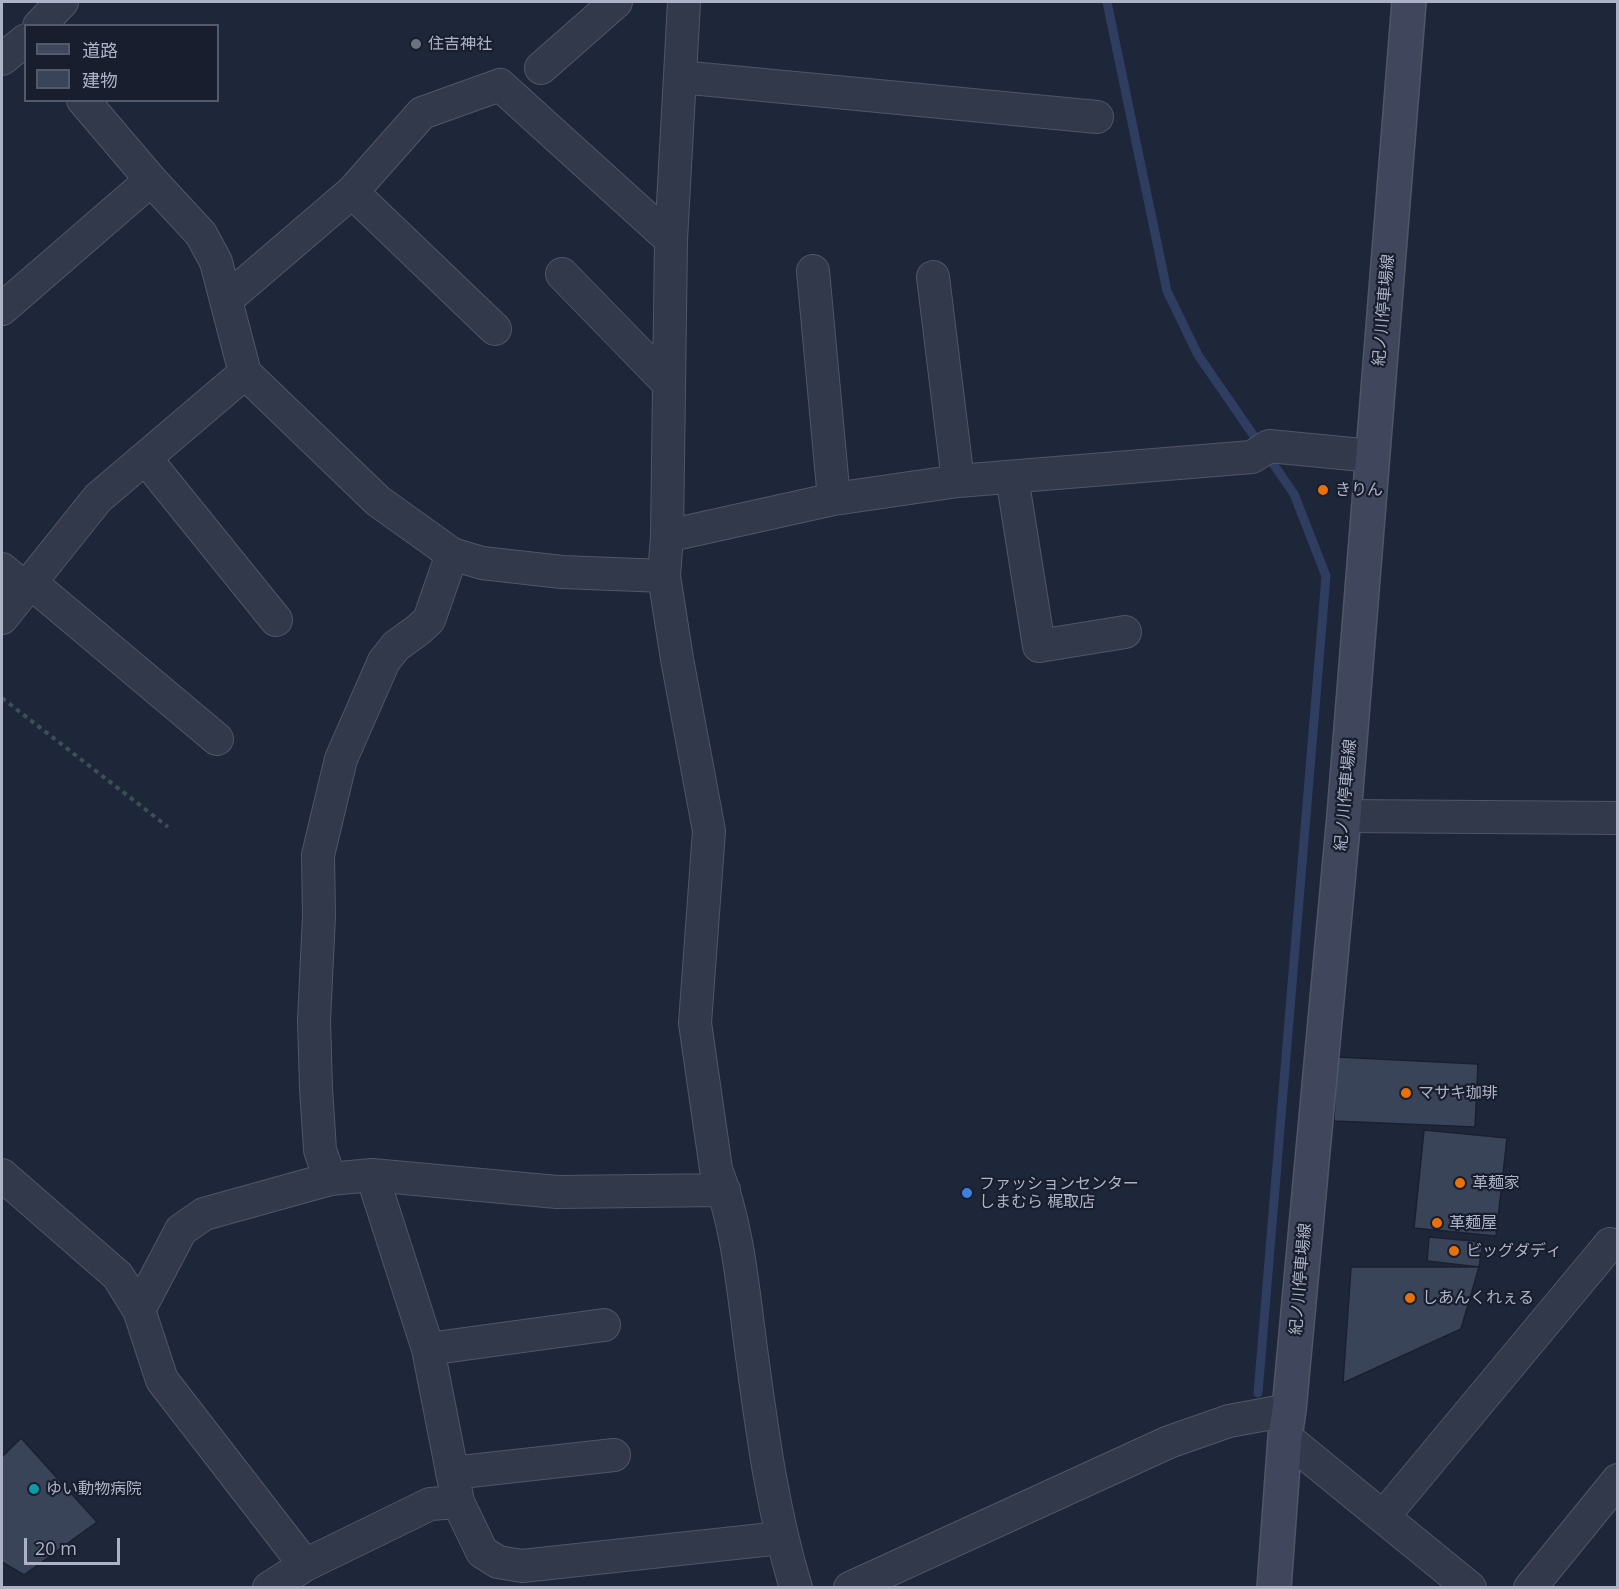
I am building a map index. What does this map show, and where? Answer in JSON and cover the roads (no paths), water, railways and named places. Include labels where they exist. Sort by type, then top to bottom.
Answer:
[{"type":"main road","name":"紀ノ川停車場線","points":[[1274,1587],[1287,1423],[1344,816],[1409,2]]},
{"type":"street","points":[[41,24],[62,2]]},
{"type":"street","points":[[541,68],[616,2]]},
{"type":"street","points":[[684,2],[671,240],[667,536],[664,576],[709,831],[695,1023],[716,1169],[724,1190],[740,1266],[764,1444],[781,1538],[796,1587]]},
{"type":"street","points":[[2,59],[24,42]]},
{"type":"street","points":[[680,77],[1097,117]]},
{"type":"street","points":[[227,299],[352,192],[422,113],[500,85],[671,240]]},
{"type":"street","points":[[85,102],[151,180],[201,234],[216,262],[245,373],[378,501],[452,554],[482,563],[562,572],[664,576]]},
{"type":"street","points":[[2,309],[151,180]]},
{"type":"street","points":[[352,192],[495,329]]},
{"type":"street","points":[[813,271],[834,499]]},
{"type":"street","points":[[562,274],[669,384]]},
{"type":"street","points":[[933,277],[958,482]]},
{"type":"street","points":[[2,618],[19,580],[98,498],[245,373]]},
{"type":"street","points":[[667,536],[834,499],[958,482],[1260,451],[1373,456]]},
{"type":"street","points":[[146,459],[276,620]]},
{"type":"street","points":[[1011,477],[1039,646],[1125,632]]},
{"type":"street","points":[[330,1179],[320,1150],[316,1088],[314,1021],[319,916],[318,855],[341,759],[384,661],[396,646],[429,620],[452,554]]},
{"type":"street","points":[[19,580],[217,739]]},
{"type":"street","points":[[1344,816],[1617,818]]},
{"type":"street","points":[[2,1175],[118,1276],[138,1310],[162,1380],[305,1565]]},
{"type":"street","points":[[138,1310],[181,1230],[204,1214],[330,1179],[372,1175],[557,1192],[724,1190]]},
{"type":"street","points":[[372,1175],[428,1349],[455,1487],[482,1552],[498,1562],[522,1566],[781,1538]]},
{"type":"street","points":[[1383,1517],[1610,1244]]},
{"type":"street","points":[[428,1349],[604,1324]]},
{"type":"street","points":[[850,1587],[1169,1442],[1229,1421],[1287,1423],[1383,1517],[1470,1587]]},
{"type":"street","points":[[269,1587],[305,1565],[430,1504],[455,1487],[614,1455]]},
{"type":"street","points":[[1530,1587],[1617,1480]]},
{"type":"waterway","points":[[1107,2],[1167,291],[1198,355],[1294,494],[1326,576],[1258,1393]]},
{"type":"place","name":"住吉神社","points":[[416,44]]},
{"type":"place","name":"きりん","points":[[1323,490]]},
{"type":"place","name":"マサキ珈琲","points":[[1406,1093]]},
{"type":"place","name":"革麺家","points":[[1460,1183]]},
{"type":"place","name":"ファッションセンター しまむら 梶取店","points":[[967,1193]]},
{"type":"place","name":"革麺屋","points":[[1437,1223]]},
{"type":"place","name":"ビッグダディ","points":[[1454,1251]]},
{"type":"place","name":"しあんくれぇる","points":[[1410,1298]]},
{"type":"place","name":"ゆい動物病院","points":[[34,1489]]}]
